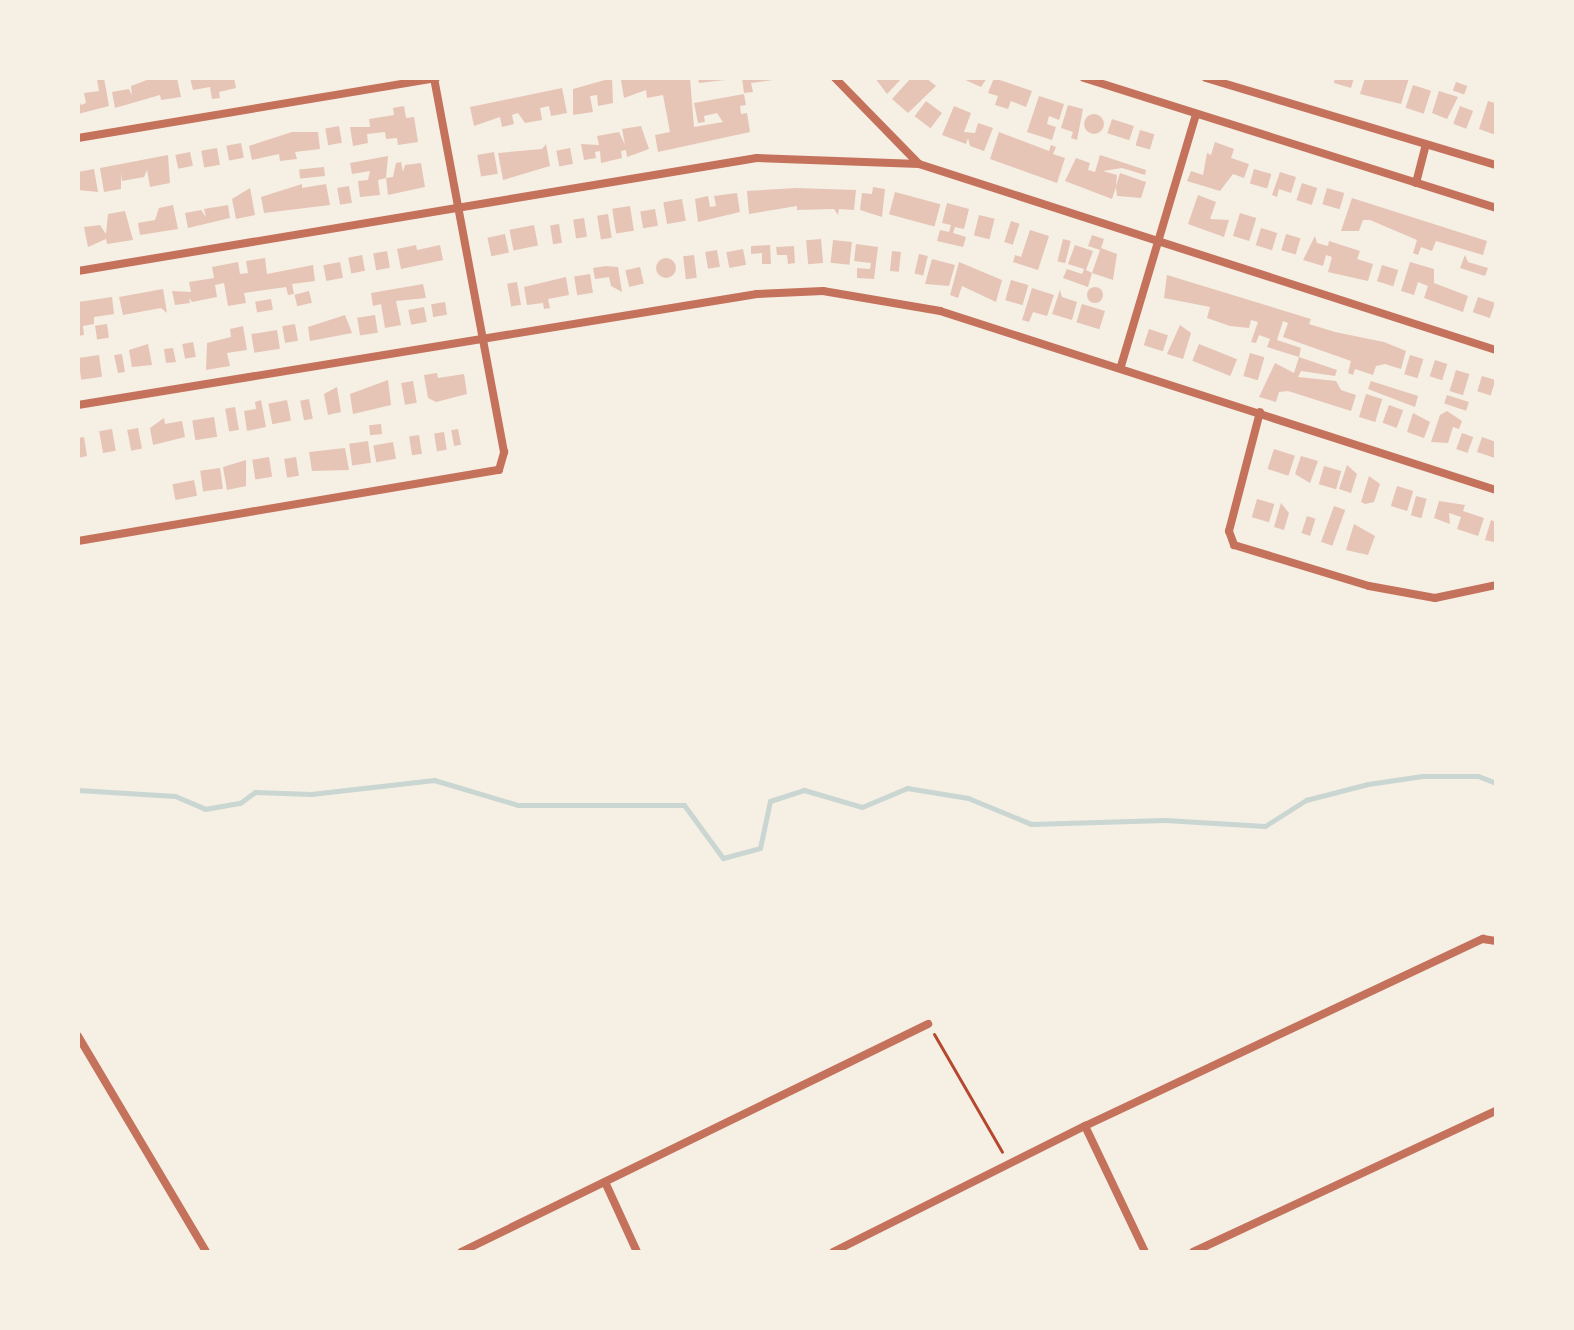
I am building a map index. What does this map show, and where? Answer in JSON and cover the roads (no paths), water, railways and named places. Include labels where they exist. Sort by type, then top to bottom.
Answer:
[{"type":"street","points":[[78,138],[435,78],[460,207],[480,337],[504,452],[499,470],[484,476],[78,541]]},
{"type":"street","points":[[835,78],[919,164]]},
{"type":"street","points":[[1084,78],[1496,208]]},
{"type":"street","points":[[1206,78],[1496,165]]},
{"type":"street","points":[[1121,366],[1196,114]]},
{"type":"street","points":[[1416,183],[1426,144]]},
{"type":"street","points":[[78,271],[757,158],[919,164],[1496,350]]},
{"type":"street","points":[[78,405],[757,294],[823,291],[940,311],[1121,366],[1496,490]]},
{"type":"street","points":[[1260,412],[1229,531],[1234,545],[1369,586],[1435,598],[1496,585]]},
{"type":"street","points":[[833,1252],[1085,1126],[1483,939],[1496,941]]},
{"type":"street","points":[[461,1252],[928,1024]]},
{"type":"street","points":[[78,1036],[206,1252]]},
{"type":"street","points":[[1193,1252],[1496,1111]]},
{"type":"street","points":[[1085,1126],[1145,1252]]},
{"type":"street","points":[[605,1182],[637,1252]]},
{"type":"waterway","points":[[78,790],[175,796],[205,809],[240,803],[255,792],[311,794],[434,780],[518,805],[684,805],[723,858],[760,848],[770,801],[804,790],[862,807],[907,788],[968,798],[1031,824],[1165,820],[1265,826],[1306,800],[1368,784],[1422,776],[1478,776],[1496,783]]}]
